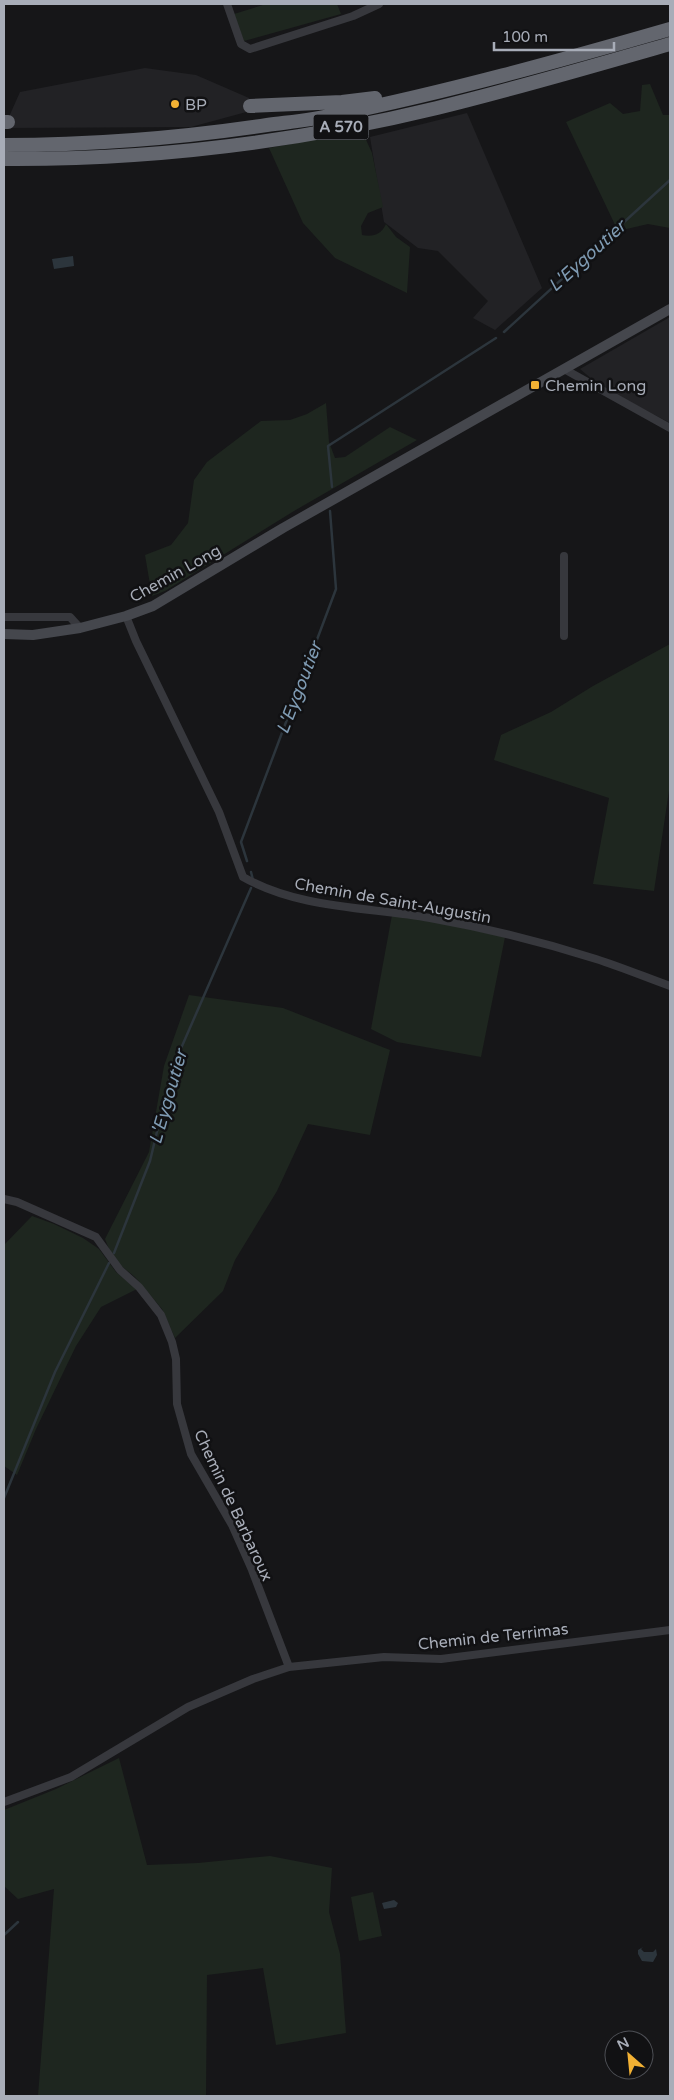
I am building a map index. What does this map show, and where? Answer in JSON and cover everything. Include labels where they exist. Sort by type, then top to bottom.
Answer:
[{"type":"highway","name":"A 570","points":[[4,145],[148,139],[219,132],[332,116],[416,98],[670,29]]},
{"type":"highway","name":"A 570","points":[[4,159],[77,158],[153,153],[230,145],[335,128],[436,108],[670,44]]},
{"type":"highway","points":[[250,106],[342,102],[386,97],[489,79]]},
{"type":"main road","name":"Chemin Long","points":[[4,634],[34,635],[80,628],[126,616],[153,606],[283,528],[670,309]]},
{"type":"street","points":[[227,4],[241,44],[250,48],[353,16],[379,4]]},
{"type":"street","points":[[564,369],[670,428]]},
{"type":"street","points":[[564,556],[564,636]]},
{"type":"street","name":"Chemin de Saint-Augustin","points":[[126,616],[136,641],[219,812],[243,877],[255,884],[312,902],[430,918],[552,946],[596,959],[670,986]]},
{"type":"street","points":[[4,617],[70,617],[80,628]]},
{"type":"street","name":"Chemin de Barbaroux","points":[[4,1199],[17,1202],[96,1237],[120,1270],[139,1287],[161,1314],[172,1342],[176,1359],[176,1404],[191,1454],[232,1525],[252,1570],[289,1667]]},
{"type":"street","name":"Chemin de Terrimas","points":[[4,1802],[71,1777],[188,1708],[253,1679],[289,1667],[384,1657],[441,1658],[670,1630]]},
{"type":"shaded area","points":[[266,4],[337,4],[341,14],[244,41],[234,14]]},
{"type":"shaded area","points":[[145,68],[196,75],[249,98],[250,111],[191,127],[4,128],[20,92]]},
{"type":"shaded area","points":[[650,84],[663,115],[670,115],[670,228],[648,224],[618,231],[566,122],[610,103],[623,114],[640,111],[642,85]]},
{"type":"shaded area","points":[[467,113],[542,288],[495,330],[473,318],[488,301],[438,251],[418,248],[384,222],[370,137]]},
{"type":"shaded area","points":[[362,131],[372,153],[383,207],[368,213],[361,226],[362,235],[370,236],[376,234],[382,231],[386,224],[396,237],[410,247],[407,293],[335,258],[303,223],[269,148]]},
{"type":"shaded area","points":[[73,256],[74,266],[54,269],[52,259]]},
{"type":"shaded area","points":[[670,317],[670,423],[600,386],[580,369]]},
{"type":"shaded area","points":[[326,403],[329,442],[335,458],[345,457],[390,427],[417,440],[294,511],[165,591],[152,596],[145,555],[171,545],[188,523],[194,480],[207,462],[261,421],[290,420],[307,414]]},
{"type":"shaded area","points":[[670,644],[670,784],[654,891],[593,884],[609,798],[494,760],[501,735],[551,712],[593,686]]},
{"type":"shaded area","points":[[392,915],[418,918],[505,937],[481,1057],[397,1042],[371,1029]]},
{"type":"shaded area","points":[[189,995],[283,1008],[390,1050],[370,1135],[308,1124],[277,1191],[235,1260],[223,1291],[175,1338],[162,1309],[135,1277],[119,1264],[105,1239],[149,1152],[164,1066]]},
{"type":"shaded area","points":[[32,1216],[83,1238],[99,1249],[116,1272],[137,1289],[101,1307],[76,1346],[36,1429],[17,1475],[4,1466],[4,1245]]},
{"type":"shaded area","points":[[119,1758],[147,1865],[198,1863],[270,1856],[332,1868],[329,1912],[340,1954],[346,2033],[276,2045],[263,1968],[207,1975],[206,2096],[38,2096],[54,1889],[18,1899],[4,1886],[4,1810],[56,1789]]},
{"type":"shaded area","points":[[373,1892],[382,1936],[359,1941],[351,1897]]},
{"type":"shaded area","points":[[394,1900],[398,1903],[396,1907],[384,1909],[382,1903]]},
{"type":"shaded area","points":[[643,1947],[641,1949],[644,1952],[653,1952],[656,1949],[657,1955],[653,1962],[642,1961],[638,1950]]},
{"type":"waterway","name":"L'Eygoutier","points":[[504,332],[670,180]]},
{"type":"waterway","name":"L'Eygoutier","points":[[332,487],[328,446],[496,338]]},
{"type":"waterway","name":"L'Eygoutier","points":[[247,861],[241,842],[336,589],[330,511]]},
{"type":"waterway","name":"L'Eygoutier","points":[[251,872],[253,880]]},
{"type":"waterway","name":"L'Eygoutier","points":[[114,1253],[150,1161],[172,1069],[251,888]]},
{"type":"waterway","name":"L'Eygoutier","points":[[4,1498],[55,1372],[109,1263]]},
{"type":"waterway","points":[[4,1935],[18,1922]]},
{"type":"place","name":"BP","points":[[175,104]]},
{"type":"place","name":"Chemin Long","points":[[535,385]]}]
